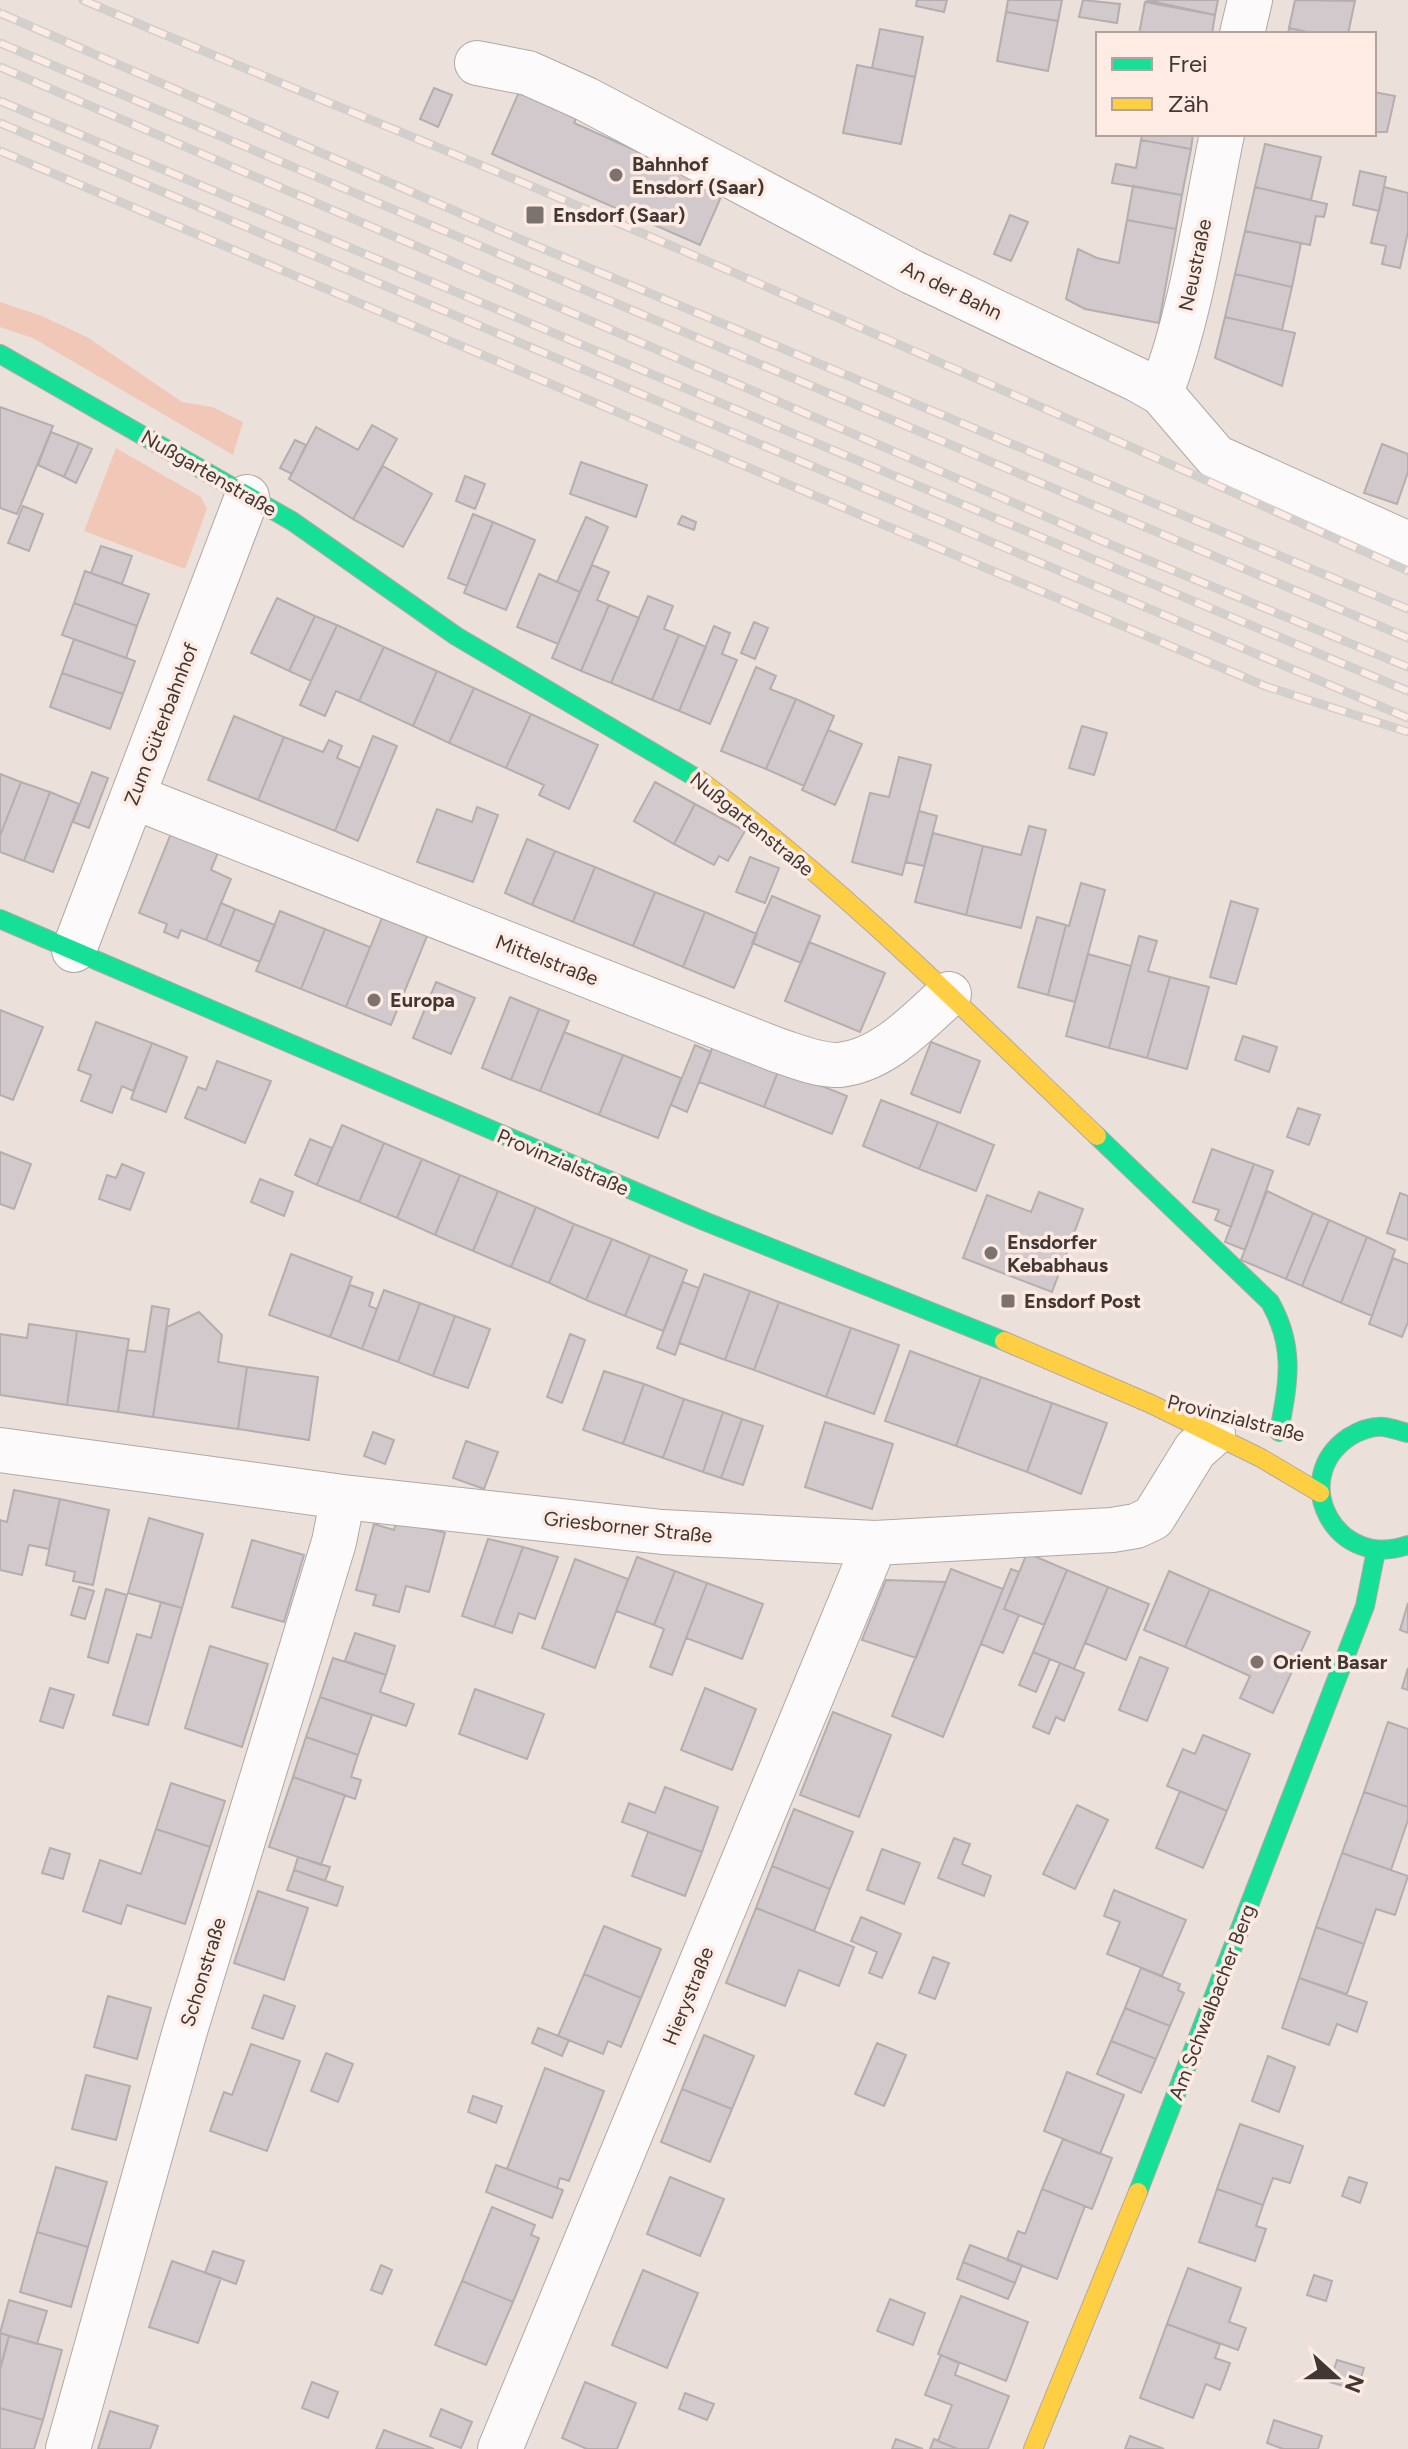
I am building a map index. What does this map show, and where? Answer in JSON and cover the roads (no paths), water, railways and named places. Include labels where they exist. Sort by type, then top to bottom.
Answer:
[{"type":"main road","name":"Nußgartenstraße","points":[[0,354],[292,521],[468,643],[694,776],[756,822],[949,994],[1270,1302],[1283,1321],[1291,1359],[1272,1430]]},
{"type":"main road","name":"Provinzialstraße","points":[[0,919],[616,1185],[1212,1423],[1320,1493]]},
{"type":"main road","points":[[1408,1433],[1398,1428],[1377,1427],[1358,1431],[1340,1442],[1328,1457],[1321,1474],[1320,1493],[1323,1510],[1331,1526],[1344,1539],[1376,1551],[1408,1545]]},
{"type":"main road","name":"Provinzialstraße","points":[[1272,1430],[1340,1442]]},
{"type":"main road","name":"Am Schwalbacher Berg","points":[[1033,2449],[1134,2202],[1365,1606],[1376,1551]]},
{"type":"street","points":[[1242,32],[1250,0]]},
{"type":"street","name":"An der Bahn","points":[[477,63],[528,73],[586,99],[912,272],[1161,393],[1216,457],[1408,544]]},
{"type":"street","name":"Neustraße","points":[[1161,393],[1174,359],[1186,311],[1222,136]]},
{"type":"street","name":"Zum Güterbahnhof","points":[[74,950],[247,497]]},
{"type":"street","name":"Mittelstraße","points":[[134,797],[809,1061],[838,1065],[869,1056],[901,1038],[949,994]]},
{"type":"street","name":"Griesborner Straße","points":[[0,1450],[343,1497],[662,1532],[875,1543],[1112,1530],[1136,1526],[1153,1518],[1212,1423]]},
{"type":"street","name":"Schonstraße","points":[[68,2449],[184,2034],[334,1542],[343,1497]]},
{"type":"street","name":"Hierystraße","points":[[500,2449],[875,1543]]},
{"type":"railway","points":[[83,0],[762,285],[1408,571]]},
{"type":"railway","points":[[0,13],[515,237],[1408,609]]},
{"type":"railway","points":[[0,43],[1408,638]]},
{"type":"railway","points":[[0,67],[1121,549],[1408,667]]},
{"type":"railway","points":[[0,101],[1408,691]]},
{"type":"railway","points":[[0,123],[1408,718]]},
{"type":"railway","points":[[0,151],[1265,686],[1408,732]]},
{"type":"place","name":"Bahnhof Ensdorf (Saar)","points":[[616,175]]},
{"type":"place","name":"Ensdorf (Saar)","points":[[535,215]]},
{"type":"place","name":"Europa","points":[[374,1000]]},
{"type":"place","name":"Ensdorfer Kebabhaus","points":[[991,1253]]},
{"type":"place","name":"Ensdorf Post","points":[[1008,1301]]},
{"type":"place","name":"Orient Basar","points":[[1257,1662]]}]
